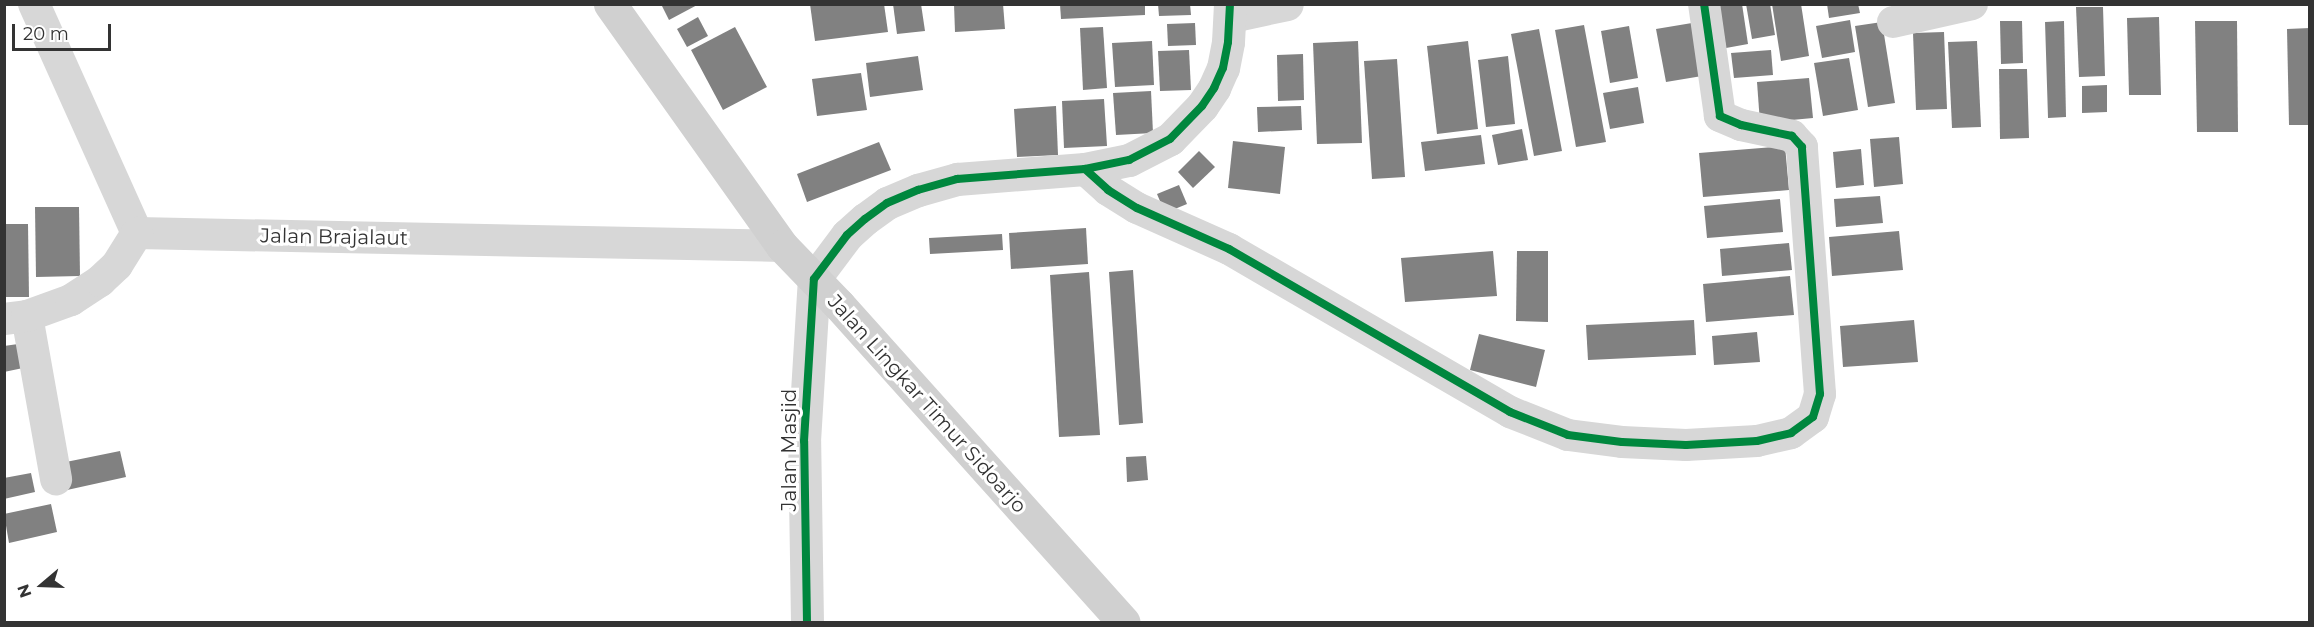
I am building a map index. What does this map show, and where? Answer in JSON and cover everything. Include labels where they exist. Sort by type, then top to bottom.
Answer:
[{"type":"main road","name":"Jalan Lingkar Timur Sidoarjo","points":[[610,4],[782,246],[1124,622]]},
{"type":"street","points":[[34,4],[137,233],[109,273],[71,300],[16,317],[56,478]]},
{"type":"street","points":[[814,279],[847,235],[865,219],[887,203],[918,190],[957,179],[1085,169],[1129,159],[1153,149],[1170,139],[1188,122],[1208,97],[1223,68],[1230,10],[1287,4]]},
{"type":"street","points":[[1085,169],[1108,190],[1137,208],[1229,249],[1510,412],[1568,435],[1622,442],[1686,444],[1758,441],[1780,436],[1803,426],[1813,417],[1820,394],[1802,147],[1792,136],[1741,125],[1720,116],[1704,4]]},
{"type":"street","points":[[1893,22],[1972,4]]},
{"type":"street","name":"Jalan Brajalaut","points":[[137,233],[782,246]]},
{"type":"street","name":"Jalan Masjid","points":[[807,622],[804,441],[814,279]]},
{"type":"building","points":[[661,4],[699,4],[669,20]]},
{"type":"building","points":[[810,4],[884,4],[888,32],[815,41]]},
{"type":"building","points":[[893,4],[921,4],[925,31],[897,34]]},
{"type":"building","points":[[954,4],[1003,4],[1005,29],[955,32]]},
{"type":"building","points":[[1060,4],[1145,4],[1145,15],[1061,19]]},
{"type":"building","points":[[1158,4],[1190,4],[1191,15],[1159,16]]},
{"type":"building","points":[[1719,4],[1742,4],[1748,44],[1726,48]]},
{"type":"building","points":[[1746,4],[1770,4],[1775,35],[1752,39]]},
{"type":"building","points":[[1772,4],[1801,4],[1809,56],[1781,61]]},
{"type":"building","points":[[1827,4],[1858,4],[1860,13],[1829,18]]},
{"type":"building","points":[[2076,7],[2103,7],[2105,76],[2079,77]]},
{"type":"building","points":[[698,17],[708,36],[687,47],[677,29]]},
{"type":"building","points":[[2159,17],[2161,95],[2129,95],[2127,18]]},
{"type":"building","points":[[1850,20],[1855,52],[1822,58],[1816,26]]},
{"type":"building","points":[[2000,21],[2022,21],[2023,63],[2001,64]]},
{"type":"building","points":[[2064,21],[2066,117],[2048,118],[2045,22]]},
{"type":"building","points":[[2195,21],[2237,21],[2238,132],[2197,132]]},
{"type":"building","points":[[1882,22],[1895,103],[1868,107],[1855,26]]},
{"type":"building","points":[[1195,23],[1196,45],[1168,46],[1167,24]]},
{"type":"building","points":[[1692,23],[1702,76],[1666,82],[1656,29]]},
{"type":"building","points":[[1584,25],[1606,142],[1576,147],[1555,30]]},
{"type":"building","points":[[1629,26],[1638,78],[1610,83],[1601,31]]},
{"type":"building","points":[[735,27],[767,87],[723,110],[691,50]]},
{"type":"building","points":[[1103,27],[1107,88],[1083,90],[1080,28]]},
{"type":"building","points":[[2310,28],[2310,125],[2289,125],[2287,29]]},
{"type":"building","points":[[1539,29],[1562,151],[1534,156],[1511,34]]},
{"type":"building","points":[[1944,32],[1947,109],[1916,110],[1913,33]]},
{"type":"building","points":[[1152,41],[1154,85],[1115,87],[1112,43]]},
{"type":"building","points":[[1358,41],[1362,143],[1317,144],[1313,43]]},
{"type":"building","points":[[1468,41],[1478,129],[1437,134],[1427,46]]},
{"type":"building","points":[[1977,41],[1981,127],[1952,128],[1948,42]]},
{"type":"building","points":[[1189,50],[1191,90],[1160,91],[1158,51]]},
{"type":"building","points":[[1771,50],[1773,75],[1734,78],[1731,53]]},
{"type":"building","points":[[1303,54],[1304,100],[1278,101],[1277,55]]},
{"type":"building","points":[[918,56],[923,90],[870,97],[866,63]]},
{"type":"building","points":[[1508,56],[1515,124],[1486,127],[1478,60]]},
{"type":"building","points":[[1849,58],[1858,110],[1823,116],[1814,63]]},
{"type":"building","points":[[1397,59],[1405,177],[1372,179],[1364,61]]},
{"type":"building","points":[[1999,69],[2027,69],[2029,138],[2000,139]]},
{"type":"building","points":[[861,73],[867,110],[817,116],[812,79]]},
{"type":"building","points":[[1809,78],[1813,118],[1760,123],[1757,82]]},
{"type":"building","points":[[2107,85],[2107,112],[2082,113],[2082,86]]},
{"type":"building","points":[[1638,87],[1644,123],[1610,129],[1603,93]]},
{"type":"building","points":[[1151,91],[1153,133],[1116,135],[1113,93]]},
{"type":"building","points":[[1104,99],[1107,146],[1064,148],[1062,101]]},
{"type":"building","points":[[1056,106],[1058,155],[1017,157],[1014,109]]},
{"type":"building","points":[[1301,106],[1302,130],[1258,132],[1257,107]]},
{"type":"building","points":[[1522,129],[1528,160],[1498,165],[1492,135]]},
{"type":"building","points":[[1481,135],[1485,164],[1425,171],[1421,142]]},
{"type":"building","points":[[1899,137],[1903,184],[1874,187],[1870,139]]},
{"type":"building","points":[[1233,141],[1285,147],[1280,194],[1228,188]]},
{"type":"building","points":[[879,142],[891,170],[807,202],[797,174]]},
{"type":"building","points":[[1785,146],[1789,190],[1703,197],[1699,153]]},
{"type":"building","points":[[1861,149],[1864,185],[1836,188],[1833,152]]},
{"type":"building","points":[[1199,151],[1215,167],[1193,188],[1178,172]]},
{"type":"building","points":[[1179,185],[1187,204],[1165,213],[1157,194]]},
{"type":"building","points":[[1880,196],[1883,223],[1836,227],[1834,199]]},
{"type":"building","points":[[1780,199],[1783,232],[1707,238],[1704,206]]},
{"type":"building","points":[[35,207],[79,207],[80,276],[36,277]]},
{"type":"building","points":[[4,224],[28,224],[29,297],[4,297]]},
{"type":"building","points":[[1086,228],[1088,264],[1011,269],[1009,233]]},
{"type":"building","points":[[1899,231],[1903,270],[1832,276],[1829,237]]},
{"type":"building","points":[[1002,234],[1003,250],[930,254],[929,238]]},
{"type":"building","points":[[1789,243],[1792,270],[1722,276],[1720,249]]},
{"type":"building","points":[[1493,251],[1497,296],[1405,302],[1401,258]]},
{"type":"building","points":[[1517,251],[1548,251],[1548,322],[1516,321]]},
{"type":"building","points":[[1133,270],[1143,423],[1119,425],[1109,272]]},
{"type":"building","points":[[1089,272],[1100,435],[1059,437],[1050,275]]},
{"type":"building","points":[[1790,276],[1794,315],[1706,322],[1703,284]]},
{"type":"building","points":[[1694,320],[1696,355],[1588,360],[1586,325]]},
{"type":"building","points":[[1914,320],[1918,362],[1843,367],[1840,326]]},
{"type":"building","points":[[1757,332],[1760,362],[1714,365],[1712,336]]},
{"type":"building","points":[[1479,334],[1545,350],[1536,387],[1470,370]]},
{"type":"building","points":[[18,344],[23,368],[4,372],[4,346]]},
{"type":"building","points":[[120,451],[126,477],[67,490],[61,463]]},
{"type":"building","points":[[1146,456],[1148,480],[1127,482],[1126,457]]},
{"type":"building","points":[[31,473],[35,492],[4,499],[4,478]]},
{"type":"building","points":[[51,504],[57,532],[9,543],[4,514]]},
{"type":"cycle path","points":[[807,622],[804,441],[814,279],[847,235],[865,219],[887,203],[918,190],[957,179],[1085,169],[1129,160],[1170,139],[1202,106],[1223,68],[1228,42],[1230,4]]},
{"type":"cycle path","points":[[1085,169],[1108,190],[1137,208],[1229,249],[1510,412],[1568,435],[1622,442],[1686,445],[1757,441],[1791,433],[1813,417],[1820,394],[1802,147],[1792,136],[1741,125],[1720,116],[1704,4]]}]
